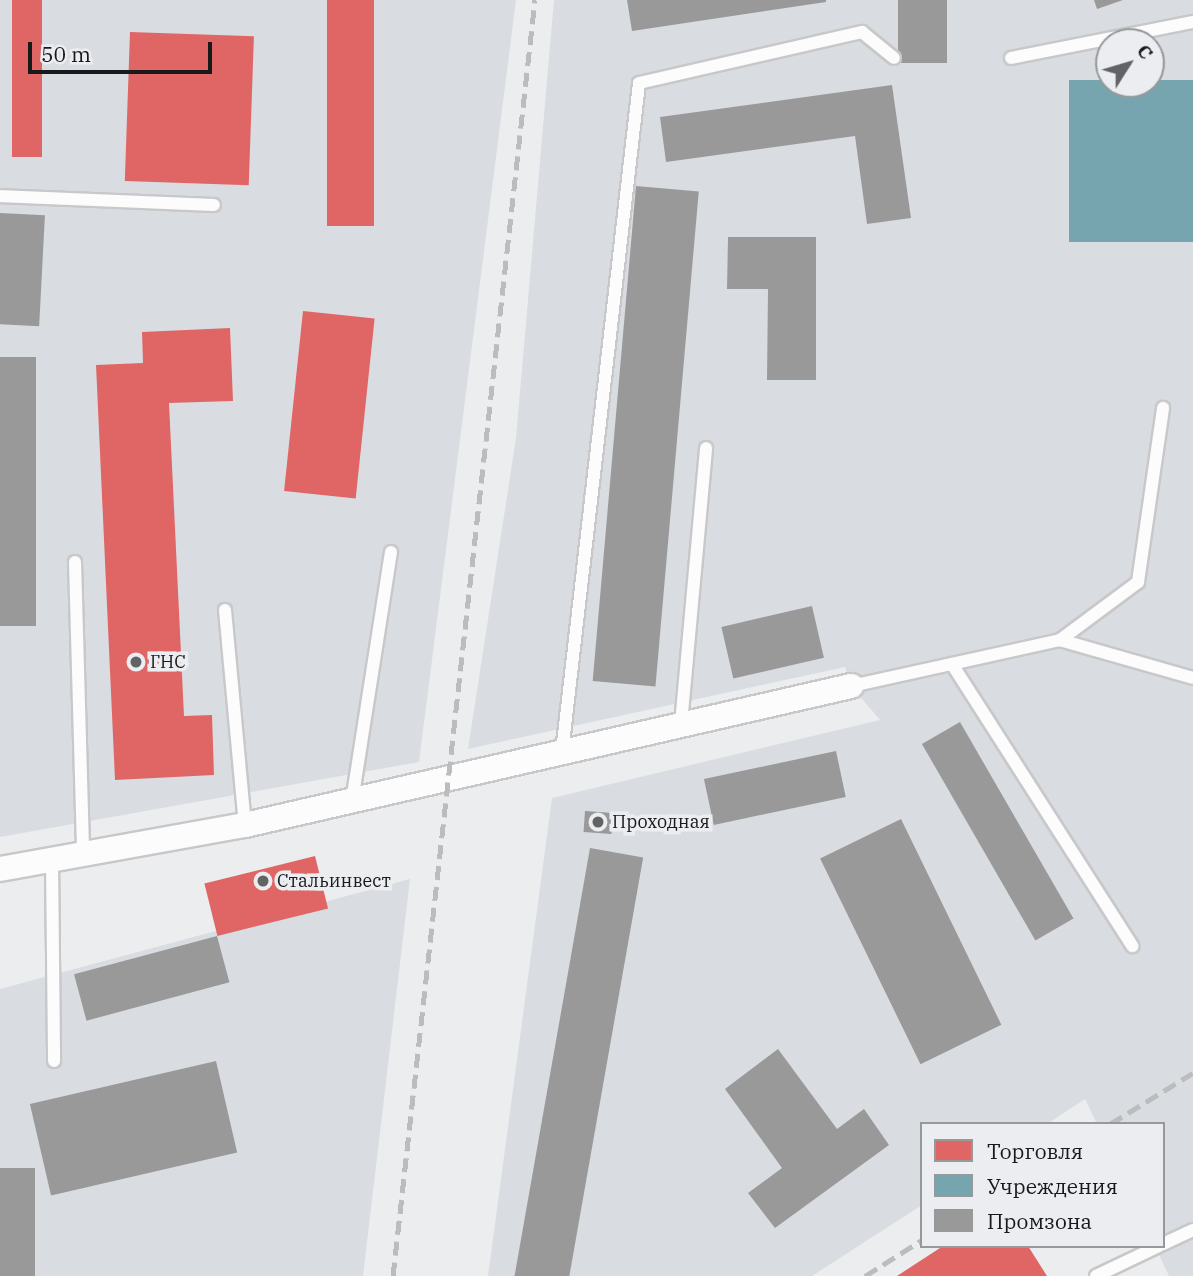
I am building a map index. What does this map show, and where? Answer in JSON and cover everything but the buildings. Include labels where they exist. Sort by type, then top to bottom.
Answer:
[{"type":"street","points":[[0,869],[245,825],[851,686]]},
{"type":"lane","points":[[1011,58],[1193,22]]},
{"type":"lane","points":[[562,752],[639,83],[862,32],[894,58]]},
{"type":"lane","points":[[0,196],[214,205]]},
{"type":"lane","points":[[851,686],[1060,640],[1138,582],[1163,408]]},
{"type":"lane","points":[[681,724],[706,447]]},
{"type":"lane","points":[[352,801],[391,551]]},
{"type":"lane","points":[[75,562],[83,856]]},
{"type":"lane","points":[[225,610],[245,825]]},
{"type":"lane","points":[[1060,640],[1193,678]]},
{"type":"lane","points":[[952,664],[1132,946]]},
{"type":"lane","points":[[52,860],[54,1061]]},
{"type":"lane","points":[[1165,1243],[1193,1230]]},
{"type":"lane","points":[[1096,1276],[1155,1248]]},
{"type":"shaded area","points":[[0,0],[516,0],[419,762],[0,837]]},
{"type":"shaded area","points":[[554,0],[1193,0],[1193,1276],[1169,1276],[1156,1248],[1165,1248],[1165,1122],[1096,1122],[1085,1099],[1050,1122],[920,1122],[920,1206],[812,1276],[488,1276],[552,798],[880,720],[851,686],[845,667],[468,749],[516,438]]},
{"type":"shaded area","points":[[410,879],[363,1276],[0,1276],[0,989]]},
{"type":"railway","points":[[393,1276],[535,0]]},
{"type":"railway","points":[[1113,1122],[1193,1073]]},
{"type":"railway","points":[[865,1276],[920,1241]]},
{"type":"place","name":"ГНС","points":[[136,662]]},
{"type":"place","name":"Проходная","points":[[598,822]]},
{"type":"place","name":"Стальинвест","points":[[263,881]]}]
